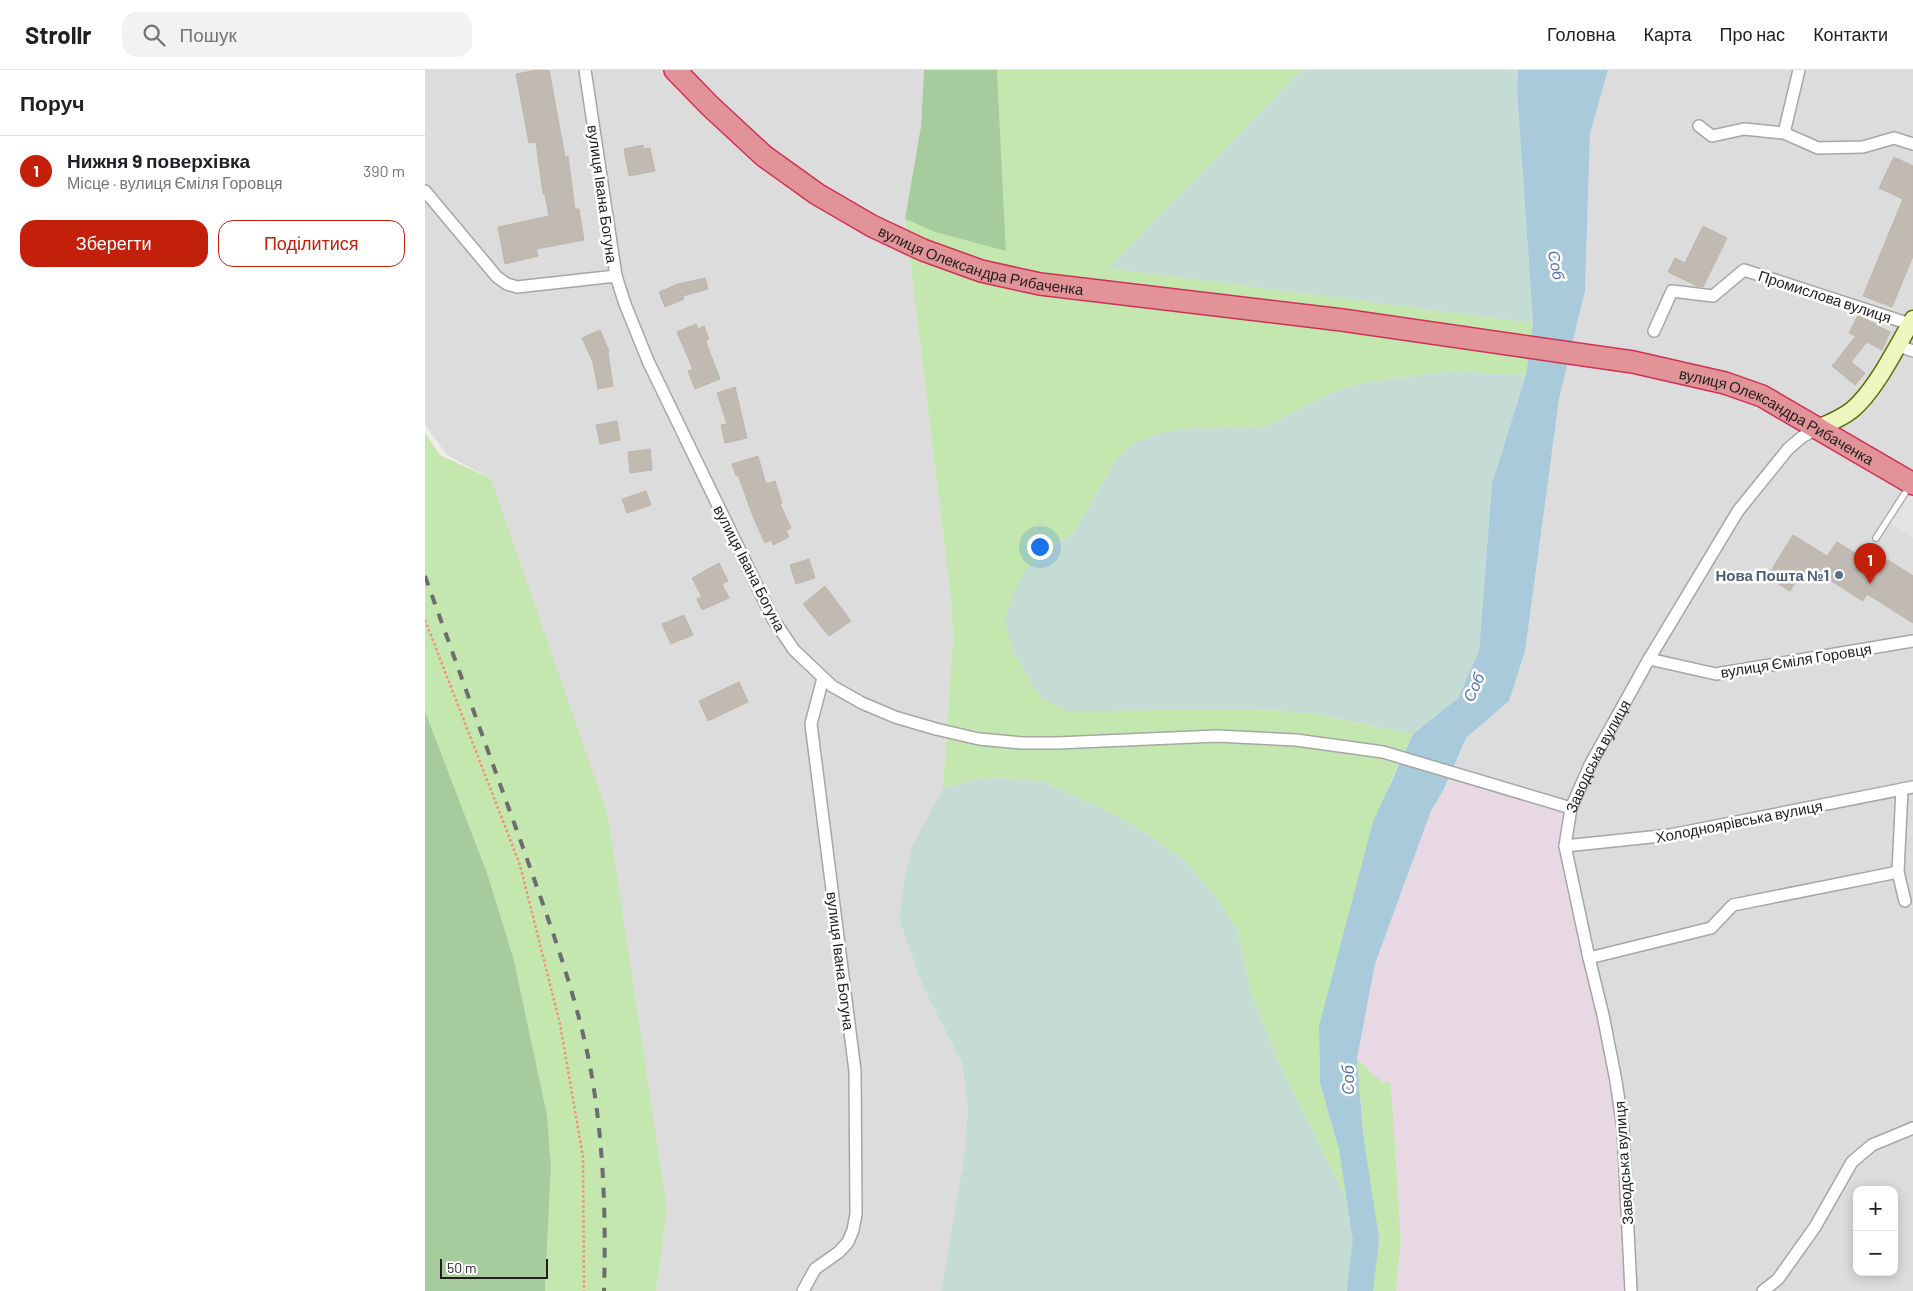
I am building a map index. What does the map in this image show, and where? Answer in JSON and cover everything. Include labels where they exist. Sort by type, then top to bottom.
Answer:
[{"type":"highway","name":"вулиця Олександра Рибаченка","points":[[675,70],[710,106],[764,156],[817,194],[872,226],[923,250],[981,271],[1040,284],[1342,320],[1633,362],[1734,386],[1761,396],[1912,483]]},
{"type":"street","name":"вулиця Івана Богуна","points":[[585,70],[616,276],[648,361],[773,619],[794,650],[823,678],[811,724],[855,1071],[856,1214],[853,1230],[847,1242],[839,1252],[815,1269],[803,1291]]},
{"type":"street","points":[[1784,133],[1799,70]]},
{"type":"street","points":[[1699,126],[1712,136],[1744,129],[1784,133],[1818,148],[1863,147],[1895,138],[1913,144]]},
{"type":"street","points":[[425,191],[497,277],[507,284],[517,286],[616,276]]},
{"type":"street","name":"Промислова вулиця","points":[[1654,330],[1672,291],[1713,296],[1744,270],[1912,321]]},
{"type":"street","name":"Заводська вулиця","points":[[1631,1291],[1623,1129],[1617,1081],[1565,846],[1571,808],[1590,764],[1649,659],[1738,511],[1788,449],[1802,437],[1836,421],[1853,410],[1874,384],[1912,321]]},
{"type":"street","points":[[1897,345],[1913,351]]},
{"type":"street","name":"вулиця Єміля Горовця","points":[[1649,659],[1716,674],[1913,641]]},
{"type":"street","points":[[823,678],[832,686],[863,704],[895,717],[979,739],[1057,743],[1207,736],[1256,737],[1383,752],[1571,808]]},
{"type":"street","points":[[1905,901],[1898,872],[1907,788]]},
{"type":"street","name":"Холодноярівська вулиця","points":[[1565,846],[1670,835],[1907,788]]},
{"type":"street","points":[[1589,958],[1711,928],[1733,906],[1898,872]]},
{"type":"street","points":[[1763,1291],[1778,1280],[1815,1227],[1852,1162],[1872,1145],[1913,1128]]},
{"type":"lane","points":[[1876,538],[1912,483]]},
{"type":"path","points":[[425,620],[520,865],[558,1016],[583,1157],[584,1291]]},
{"type":"shaded area","points":[[425,70],[924,70],[921,126],[905,219],[951,599],[953,638],[943,788],[913,844],[899,920],[924,989],[962,1063],[968,1108],[964,1158],[941,1291],[656,1291],[667,1210],[491,479],[447,455],[425,425]]},
{"type":"shaded area","points":[[1302,70],[1518,70],[1517,91],[1533,323],[1108,268]]},
{"type":"shaded area","points":[[1608,70],[1913,70],[1913,1291],[1631,1291],[1459,774],[1444,789],[1466,738],[1509,701],[1559,399],[1585,291],[1590,134]]},
{"type":"shaded area","points":[[1451,371],[1526,375],[1492,483],[1479,651],[1458,698],[1413,734],[1321,715],[1259,709],[1067,711],[1045,700],[1030,682],[1013,650],[1005,620],[1013,594],[1023,574],[1038,558],[1074,532],[1115,461],[1134,443],[1157,434],[1183,429],[1265,427],[1318,399],[1344,388],[1369,382]]},
{"type":"shaded area","points":[[1911,488],[1913,490],[1913,539],[1888,522]]},
{"type":"shaded area","points":[[1459,774],[1571,808],[1565,846],[1616,1081],[1631,1291],[1396,1291],[1401,1240],[1391,1083],[1382,1083],[1357,1059],[1375,964],[1431,811],[1444,789]]},
{"type":"shaded area","points":[[986,777],[1042,781],[1114,814],[1149,835],[1184,860],[1216,897],[1237,929],[1251,993],[1279,1063],[1366,1239],[1360,1291],[941,1291],[964,1158],[968,1108],[962,1063],[924,989],[899,920],[904,880],[913,844],[943,788]]},
{"type":"green space","points":[[924,70],[997,70],[1006,251],[935,232],[905,219],[921,126]]},
{"type":"green space","points":[[997,70],[1302,70],[1109,268],[1533,323],[1526,375],[1451,371],[1369,382],[1344,388],[1318,399],[1265,427],[1183,429],[1115,461],[1074,532],[1038,558],[1259,709],[1321,715],[1413,734],[1390,783],[1319,1026],[1320,1083],[1338,1146],[1354,1164],[1364,1144],[1357,1059],[1382,1082],[1391,1083],[1401,1240],[1396,1291],[1360,1291],[1366,1239],[1279,1063],[1251,993],[1237,929],[1216,897],[1184,860],[1149,835],[1114,814],[1042,781],[986,777],[943,788],[953,638],[951,599],[905,219],[935,232],[1006,250]]},
{"type":"green space","points":[[425,433],[440,455],[491,479],[608,816],[667,1210],[656,1291],[545,1291],[551,1166],[547,1115],[514,960],[487,873],[425,711]]},
{"type":"green space","points":[[425,711],[487,873],[514,960],[547,1115],[551,1166],[545,1291],[425,1291]]},
{"type":"water","points":[[1518,70],[1608,70],[1590,134],[1585,291],[1559,399],[1525,651],[1509,701],[1466,738],[1444,789],[1431,811],[1375,964],[1357,1059],[1364,1144],[1354,1164],[1338,1146],[1320,1083],[1319,1026],[1373,822],[1413,734],[1458,698],[1479,651],[1492,483],[1526,375],[1533,323],[1517,91]]},
{"type":"building","points":[[549,70],[565,157],[568,156],[575,209],[579,209],[584,240],[536,249],[538,256],[505,264],[498,227],[549,216],[545,194],[543,194],[536,142],[529,143],[516,74]]},
{"type":"building","points":[[643,145],[643,149],[650,148],[655,171],[629,176],[624,149]]},
{"type":"building","points":[[1894,157],[1913,166],[1913,256],[1892,307],[1863,296],[1903,199],[1879,188]]},
{"type":"building","points":[[1703,226],[1727,238],[1703,287],[1668,272],[1675,258],[1685,263]]},
{"type":"building","points":[[705,278],[708,289],[683,296],[684,299],[665,307],[659,292],[678,284]]},
{"type":"building","points":[[1858,315],[1890,332],[1882,350],[1867,342],[1851,362],[1865,373],[1855,385],[1832,366],[1856,336],[1849,333]]},
{"type":"building","points":[[696,324],[698,329],[704,326],[709,339],[706,341],[707,345],[720,379],[695,389],[688,371],[693,369],[677,332]]},
{"type":"building","points":[[600,330],[609,351],[613,386],[598,389],[593,362],[582,338]]},
{"type":"building","points":[[735,387],[747,438],[725,443],[721,425],[727,424],[717,393]]},
{"type":"building","points":[[617,421],[620,440],[600,444],[596,425]]},
{"type":"building","points":[[650,449],[652,470],[630,473],[628,452]]},
{"type":"building","points":[[758,456],[766,484],[775,481],[782,503],[780,504],[791,528],[786,531],[789,537],[773,545],[771,540],[765,543],[732,464]]},
{"type":"building","points":[[646,491],[651,505],[627,513],[622,499]]},
{"type":"building","points":[[1793,535],[1827,556],[1837,542],[1882,570],[1888,560],[1913,576],[1913,623],[1867,594],[1863,601],[1817,572],[1813,578],[1802,571],[1790,591],[1767,577]]},
{"type":"building","points":[[809,559],[815,578],[796,584],[790,565]]},
{"type":"building","points":[[719,563],[728,581],[722,584],[729,598],[702,610],[697,599],[702,597],[692,578]]},
{"type":"building","points":[[825,586],[851,621],[829,636],[803,604]]},
{"type":"building","points":[[684,615],[693,635],[671,644],[662,624]]},
{"type":"building","points":[[739,682],[748,702],[708,721],[699,701]]},
{"type":"waterway","name":"Соб","points":[[1349,1129],[1366,1239],[1360,1291]]},
{"type":"railway","points":[[425,576],[542,900],[579,1017],[592,1077],[602,1157],[605,1237],[604,1291]]},
{"type":"place","name":"Нова Пошта №1","points":[[1839,575]]},
{"type":"place","name":"Нижня 9 поверхівка","points":[[1870,584]]}]
